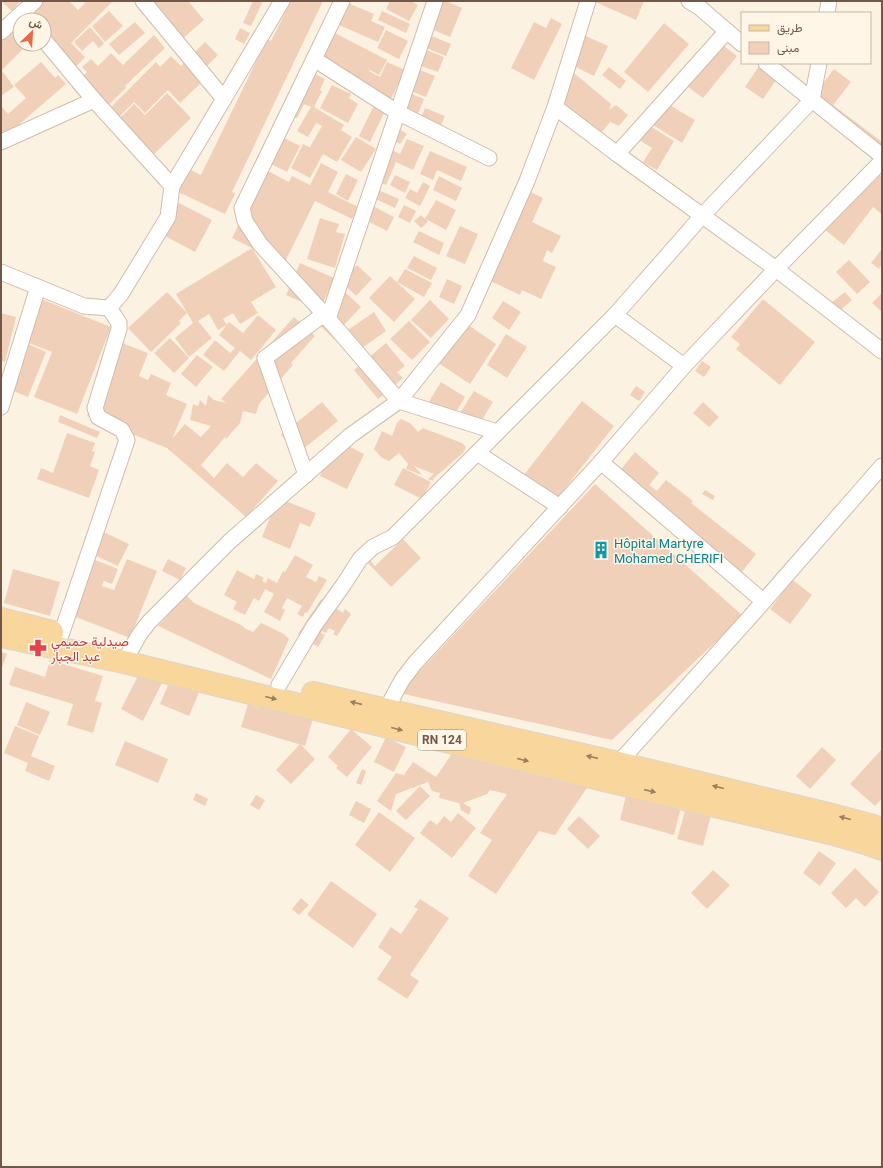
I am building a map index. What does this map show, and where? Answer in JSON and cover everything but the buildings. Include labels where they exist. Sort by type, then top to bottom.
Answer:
[{"type":"main road","name":"RN 124","points":[[1,618],[61,635],[127,657],[604,780],[830,833],[882,849]]},
{"type":"main road","name":"RN 124","points":[[1,636],[127,657],[279,686],[618,762],[832,815],[882,829]]},
{"type":"street","points":[[27,12],[35,1]]},
{"type":"street","points":[[142,1],[224,99]]},
{"type":"street","points":[[110,308],[121,294],[168,217],[172,186],[282,1]]},
{"type":"street","points":[[342,1],[242,208],[245,221],[260,244],[399,401],[497,432]]},
{"type":"street","points":[[306,475],[265,358],[326,317],[434,1]]},
{"type":"street","points":[[127,657],[139,635],[149,622],[229,542],[351,436],[399,401],[468,315],[527,181],[555,107],[588,1]]},
{"type":"street","points":[[827,12],[829,1]]},
{"type":"street","points":[[697,3],[741,43]]},
{"type":"street","points":[[1,32],[12,25]]},
{"type":"street","points":[[617,154],[727,31]]},
{"type":"street","points":[[52,50],[94,100],[172,186]]},
{"type":"street","points":[[314,59],[397,112],[489,158]]},
{"type":"street","points":[[767,64],[882,156]]},
{"type":"street","points":[[279,686],[314,626],[360,559],[373,547],[393,537],[615,315],[702,216],[812,100],[819,64]]},
{"type":"street","points":[[1,142],[94,100]]},
{"type":"street","points":[[555,107],[617,154],[776,269],[882,351]]},
{"type":"street","points":[[386,710],[402,680],[415,663],[601,462],[684,366],[776,269],[882,161]]},
{"type":"street","points":[[1,272],[84,306],[110,308]]},
{"type":"street","points":[[1,407],[4,391],[38,287]]},
{"type":"street","points":[[61,635],[127,440],[122,430],[98,417],[95,408],[119,329],[119,323],[110,308]]},
{"type":"street","points":[[615,315],[684,366]]},
{"type":"street","points":[[477,453],[560,507]]},
{"type":"street","points":[[601,462],[763,601]]},
{"type":"street","points":[[604,780],[618,762],[750,617],[882,466]]},
{"type":"place","name":"Hôpital Martyre Mohamed CHERIFI","points":[[601,550]]},
{"type":"place","name":"صيدلية حميمي عبد الجبار","points":[[38,648]]}]
